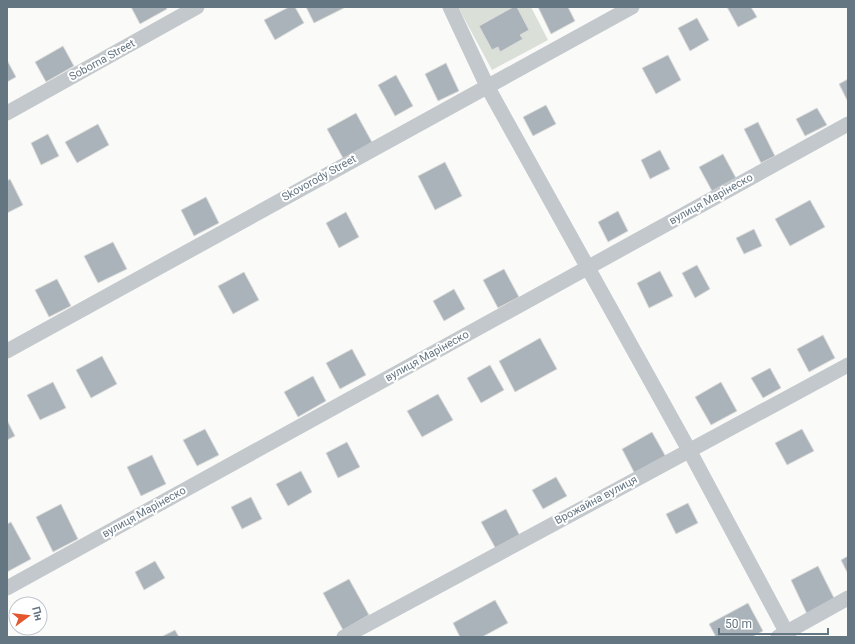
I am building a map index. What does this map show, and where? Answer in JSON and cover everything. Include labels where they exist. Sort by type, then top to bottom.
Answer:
[{"type":"street","name":"Soborna Street","points":[[7,112],[197,7]]},
{"type":"street","points":[[450,7],[487,86],[689,450],[784,635],[848,598]]},
{"type":"street","name":"Skovorody Street","points":[[7,351],[632,7]]},
{"type":"street","name":"вулиця Марінеско","points":[[7,588],[848,124]]},
{"type":"street","name":"Врожайна вулиця","points":[[344,637],[848,365]]},
{"type":"shaded area","points":[[458,7],[531,7],[548,40],[492,70]]},
{"type":"building","points":[[131,7],[166,7],[167,9],[140,24]]},
{"type":"building","points":[[289,7],[295,7],[304,23],[275,40],[264,20]]},
{"type":"building","points":[[306,7],[346,7],[314,23]]},
{"type":"building","points":[[513,7],[517,7],[529,30],[520,35],[523,39],[500,52],[498,47],[492,50],[479,26]]},
{"type":"building","points":[[538,7],[568,7],[575,21],[551,34]]},
{"type":"building","points":[[727,7],[751,7],[757,17],[738,27]]},
{"type":"building","points":[[697,18],[709,40],[690,51],[678,28]]},
{"type":"building","points":[[63,46],[74,66],[46,82],[35,62]]},
{"type":"building","points":[[668,55],[681,80],[656,94],[642,68]]},
{"type":"building","points":[[7,60],[16,77],[7,82]]},
{"type":"building","points":[[446,63],[459,91],[438,101],[425,74]]},
{"type":"building","points":[[396,75],[413,106],[395,116],[378,85]]},
{"type":"building","points":[[848,79],[848,102],[839,84]]},
{"type":"building","points":[[546,105],[556,124],[533,136],[523,117]]},
{"type":"building","points":[[817,108],[827,125],[805,136],[796,119]]},
{"type":"building","points":[[356,113],[373,144],[344,160],[327,129]]},
{"type":"building","points":[[758,122],[775,156],[761,163],[744,129]]},
{"type":"building","points":[[98,124],[109,145],[77,163],[65,142]]},
{"type":"building","points":[[48,134],[59,156],[41,165],[31,143]]},
{"type":"building","points":[[660,150],[670,169],[650,179],[641,160]]},
{"type":"building","points":[[723,154],[736,178],[712,191],[699,167]]},
{"type":"building","points":[[445,162],[462,196],[435,210],[418,176]]},
{"type":"building","points":[[10,179],[23,205],[7,213],[7,181]]},
{"type":"building","points":[[206,197],[219,223],[194,236],[181,210]]},
{"type":"building","points":[[810,200],[825,227],[790,246],[775,219]]},
{"type":"building","points":[[618,211],[628,231],[608,242],[598,222]]},
{"type":"building","points":[[346,212],[359,237],[339,248],[326,223]]},
{"type":"building","points":[[754,229],[762,246],[744,254],[736,238]]},
{"type":"building","points":[[113,242],[127,269],[98,283],[84,256]]},
{"type":"building","points":[[697,265],[710,289],[695,298],[682,273]]},
{"type":"building","points":[[504,269],[519,297],[498,308],[483,280]]},
{"type":"building","points":[[660,271],[673,296],[649,308],[637,283]]},
{"type":"building","points":[[244,272],[259,300],[233,314],[218,286]]},
{"type":"building","points":[[57,279],[71,306],[49,317],[35,290]]},
{"type":"building","points":[[454,289],[465,309],[444,321],[433,301]]},
{"type":"building","points":[[823,335],[835,358],[809,372],[797,349]]},
{"type":"building","points":[[540,338],[557,369],[515,392],[499,361]]},
{"type":"building","points":[[352,349],[366,375],[340,389],[326,363]]},
{"type":"building","points":[[102,356],[117,384],[91,398],[76,370]]},
{"type":"building","points":[[490,365],[504,390],[481,403],[467,378]]},
{"type":"building","points":[[770,368],[781,388],[763,398],[751,378]]},
{"type":"building","points":[[313,376],[326,401],[298,417],[284,392]]},
{"type":"building","points":[[53,382],[66,408],[40,420],[27,395]]},
{"type":"building","points":[[721,382],[737,411],[711,425],[695,397]]},
{"type":"building","points":[[438,394],[453,420],[422,437],[407,411]]},
{"type":"building","points":[[7,420],[15,436],[7,440]]},
{"type":"building","points":[[205,429],[219,455],[197,466],[183,440]]},
{"type":"building","points":[[802,429],[814,451],[787,465],[775,443]]},
{"type":"building","points":[[652,432],[666,457],[635,474],[622,449]]},
{"type":"building","points":[[347,442],[360,467],[338,478],[326,453]]},
{"type":"building","points":[[152,455],[166,484],[141,496],[127,467]]},
{"type":"building","points":[[301,471],[312,492],[288,506],[276,484]]},
{"type":"building","points":[[556,477],[567,496],[543,509],[532,490]]},
{"type":"building","points":[[251,497],[262,519],[242,529],[231,507]]},
{"type":"building","points":[[688,503],[698,523],[676,534],[666,514]]},
{"type":"building","points":[[61,504],[78,539],[53,552],[36,517]]},
{"type":"building","points":[[506,509],[520,536],[496,549],[481,522]]},
{"type":"building","points":[[11,522],[31,559],[7,572],[7,524]]},
{"type":"building","points":[[848,556],[848,574],[841,560]]},
{"type":"building","points":[[155,561],[165,578],[144,590],[135,572]]},
{"type":"building","points":[[818,566],[835,600],[807,614],[791,580]]},
{"type":"building","points":[[349,579],[369,615],[343,630],[323,593]]},
{"type":"building","points":[[495,600],[508,623],[482,637],[460,637],[453,623]]},
{"type":"building","points":[[748,603],[763,631],[752,637],[716,637],[709,624]]},
{"type":"building","points":[[175,630],[179,637],[161,637]]}]
